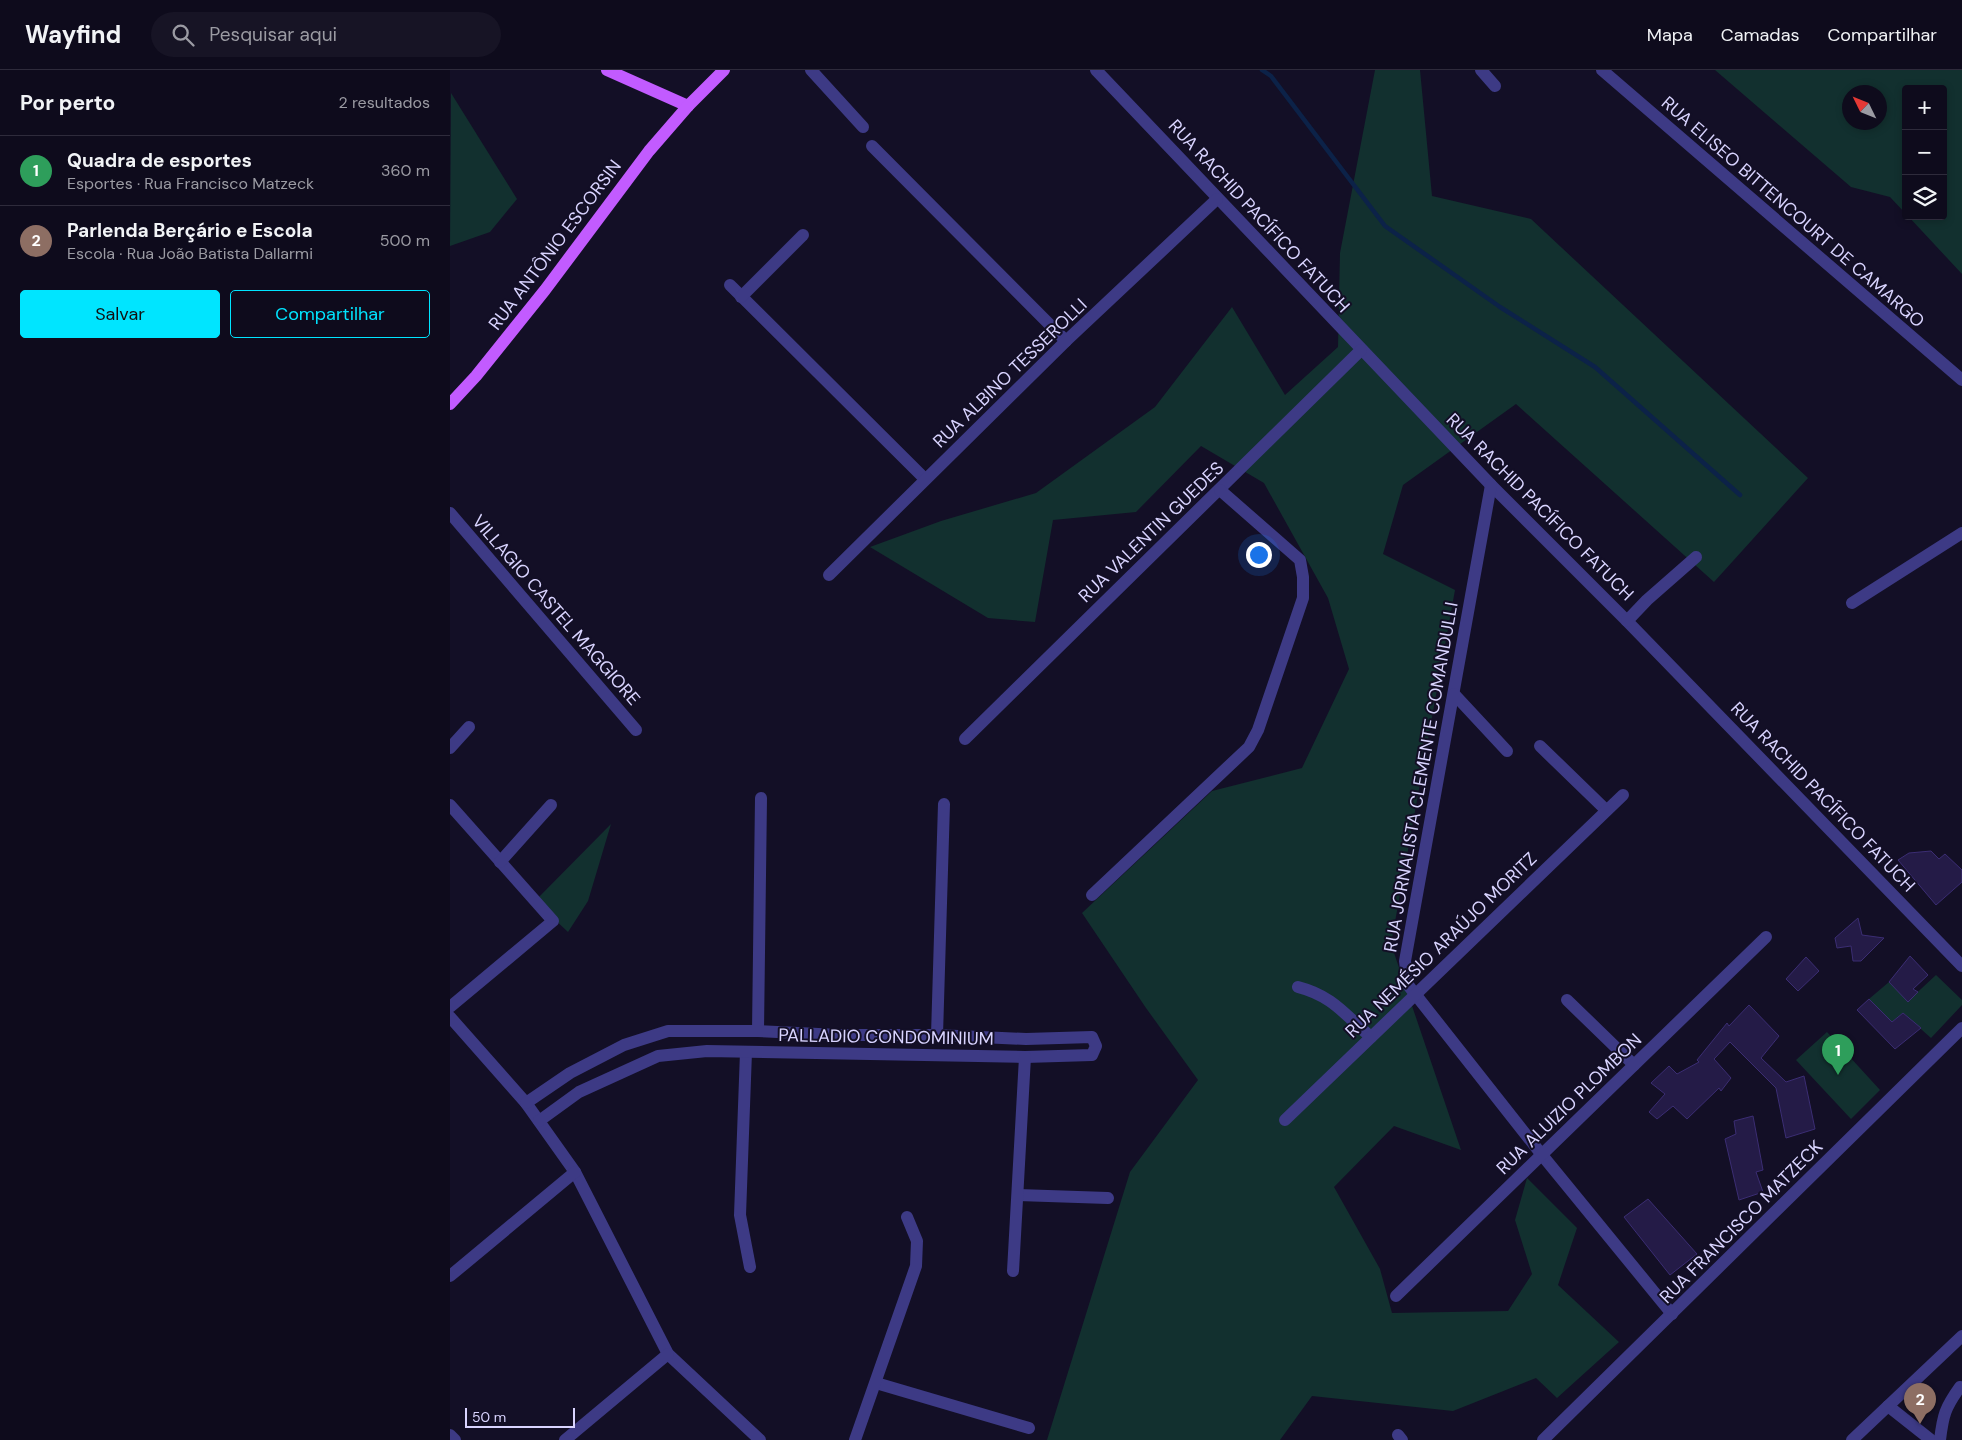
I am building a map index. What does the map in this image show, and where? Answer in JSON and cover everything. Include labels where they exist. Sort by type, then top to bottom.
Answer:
[{"type":"main road","points":[[607,70],[688,106]]},
{"type":"main road","name":"RUA ANTÔNIO ESCORSIN","points":[[450,404],[476,376],[545,290],[649,151],[688,106],[724,70]]},
{"type":"street","points":[[811,70],[863,127]]},
{"type":"street","name":"RUA RACHID PACÍFICO FATUCH","points":[[1096,70],[1491,485],[1627,621],[1962,966]]},
{"type":"street","points":[[1482,70],[1495,86]]},
{"type":"street","name":"RUA ELISEO BITTENCOURT DE CAMARGO","points":[[1602,70],[1962,380]]},
{"type":"street","points":[[872,146],[1066,341]]},
{"type":"street","name":"RUA ALBINO TESSEROLLI","points":[[829,575],[1066,341],[1217,199]]},
{"type":"street","points":[[741,297],[803,235]]},
{"type":"street","points":[[730,286],[925,479]]},
{"type":"street","name":"RUA VALENTIN GUEDES","points":[[966,739],[1361,350]]},
{"type":"street","name":"RUA JORNALISTA CLEMENTE COMANDULLI","points":[[1491,485],[1405,961],[1408,985],[1542,1155],[1672,1314]]},
{"type":"street","points":[[1092,895],[1249,747],[1258,730],[1302,598],[1303,577],[1300,560],[1220,490]]},
{"type":"street","name":"VILLAGIO CASTEL MAGGIORE","points":[[450,513],[636,730]]},
{"type":"street","points":[[1852,603],[1962,533]]},
{"type":"street","points":[[1627,621],[1647,600],[1696,557]]},
{"type":"street","points":[[1454,694],[1508,750]]},
{"type":"street","points":[[450,748],[470,727]]},
{"type":"street","points":[[1540,746],[1606,810]]},
{"type":"street","name":"RUA NEMÉSIO ARAÚJO MORITZ","points":[[1285,1120],[1623,795]]},
{"type":"street","name":"PALLADIO CONDOMINIUM","points":[[758,1031],[761,798]]},
{"type":"street","name":"PALLADIO CONDOMINIUM","points":[[937,1035],[944,804]]},
{"type":"street","points":[[450,805],[553,920],[450,1007]]},
{"type":"street","points":[[500,862],[551,805]]},
{"type":"street","name":"RUA ALUIZIO PLOMBON","points":[[1396,1296],[1766,937]]},
{"type":"street","points":[[1298,987],[1316,991],[1330,1000],[1371,1037]]},
{"type":"street","points":[[1567,1000],[1634,1066]]},
{"type":"street","points":[[450,1017],[526,1103],[575,1172],[668,1354],[760,1440]]},
{"type":"street","name":"RUA FRANCISCO MATZECK","points":[[1543,1440],[1962,1028]]},
{"type":"street","name":"PALLADIO CONDOMINIUM","points":[[526,1103],[570,1073],[624,1045],[668,1032],[758,1031],[839,1035],[937,1035],[1026,1039],[1092,1037],[1096,1046],[1092,1055],[1025,1058],[707,1051],[658,1056],[579,1092],[539,1121]]},
{"type":"street","points":[[839,1035],[840,1054]]},
{"type":"street","points":[[746,1052],[740,1215],[750,1267]]},
{"type":"street","points":[[599,1058],[609,1077]]},
{"type":"street","points":[[1013,1271],[1025,1058]]},
{"type":"street","points":[[450,1276],[575,1172]]},
{"type":"street","points":[[1018,1195],[1108,1198]]},
{"type":"street","points":[[855,1440],[916,1266],[917,1241],[907,1216]]},
{"type":"street","points":[[1852,1440],[1962,1336]]},
{"type":"street","points":[[565,1440],[668,1354]]},
{"type":"street","points":[[876,1382],[1029,1428]]},
{"type":"street","points":[[1940,1440],[1943,1418],[1948,1404],[1960,1388]]},
{"type":"street","points":[[1888,1406],[1917,1435],[1930,1440]]},
{"type":"street","points":[[450,1436],[455,1440]]},
{"type":"green space","points":[[1375,70],[1420,70],[1432,196],[1531,219],[1808,478],[1714,582],[1516,404],[1403,485],[1383,554],[1455,590],[1391,944],[1461,1150],[1394,1126],[1334,1187],[1380,1269],[1392,1313],[1508,1311],[1532,1274],[1515,1220],[1527,1178],[1577,1228],[1558,1285],[1619,1342],[1557,1398],[1536,1378],[1453,1411],[1312,1396],[1280,1440],[1047,1440],[1130,1172],[1198,1080],[1146,1008],[1082,913],[1212,791],[1302,768],[1349,669],[1328,598],[1264,483],[1201,446],[1136,512],[1053,520],[1035,622],[988,618],[870,547],[941,521],[1036,493],[1155,407],[1232,307],[1285,395],[1338,347],[1340,253]]},
{"type":"green space","points":[[1715,70],[1962,70],[1962,274],[1912,220],[1947,220],[1947,85],[1902,85],[1902,210],[1890,197],[1851,187]]},
{"type":"green space","points":[[451,93],[517,199],[490,232],[450,246]]},
{"type":"green space","points":[[611,824],[588,901],[568,932],[535,901]]},
{"type":"green space","points":[[1936,975],[1962,1000],[1962,1005],[1931,1038],[1903,1013],[1892,1022],[1869,999],[1889,982],[1908,1001]]},
{"type":"green space","points":[[1827,1032],[1880,1090],[1851,1119],[1796,1060]]},
{"type":"building","points":[[1931,851],[1939,859],[1945,854],[1962,870],[1962,882],[1936,905],[1898,860],[1909,853]]},
{"type":"building","points":[[1858,918],[1862,935],[1884,938],[1861,961],[1853,961],[1851,946],[1837,948],[1835,938]]},
{"type":"building","points":[[1910,956],[1928,975],[1913,989],[1918,992],[1908,1002],[1889,982]]},
{"type":"building","points":[[1806,957],[1819,971],[1798,991],[1786,979]]},
{"type":"building","points":[[1869,999],[1892,1022],[1903,1013],[1921,1028],[1895,1049],[1857,1010]]},
{"type":"building","points":[[1749,1005],[1779,1036],[1761,1058],[1786,1082],[1804,1076],[1815,1129],[1786,1138],[1776,1088],[1730,1042],[1714,1059],[1731,1078],[1721,1091],[1719,1088],[1687,1119],[1673,1106],[1657,1119],[1649,1112],[1665,1094],[1651,1083],[1669,1066],[1677,1074],[1699,1062],[1697,1060],[1727,1023],[1729,1026]]},
{"type":"building","points":[[1753,1116],[1763,1170],[1756,1172],[1763,1192],[1739,1200],[1725,1139],[1736,1134],[1734,1121]]},
{"type":"building","points":[[1648,1199],[1697,1254],[1670,1275],[1624,1217]]},
{"type":"waterway","points":[[1262,70],[1271,76],[1385,226],[1500,307],[1595,367],[1740,495]]},
{"type":"place","name":"Quadra de esportes","points":[[1838,1075]]},
{"type":"place","name":"Parlenda Berçário e Escola","points":[[1920,1424]]}]
